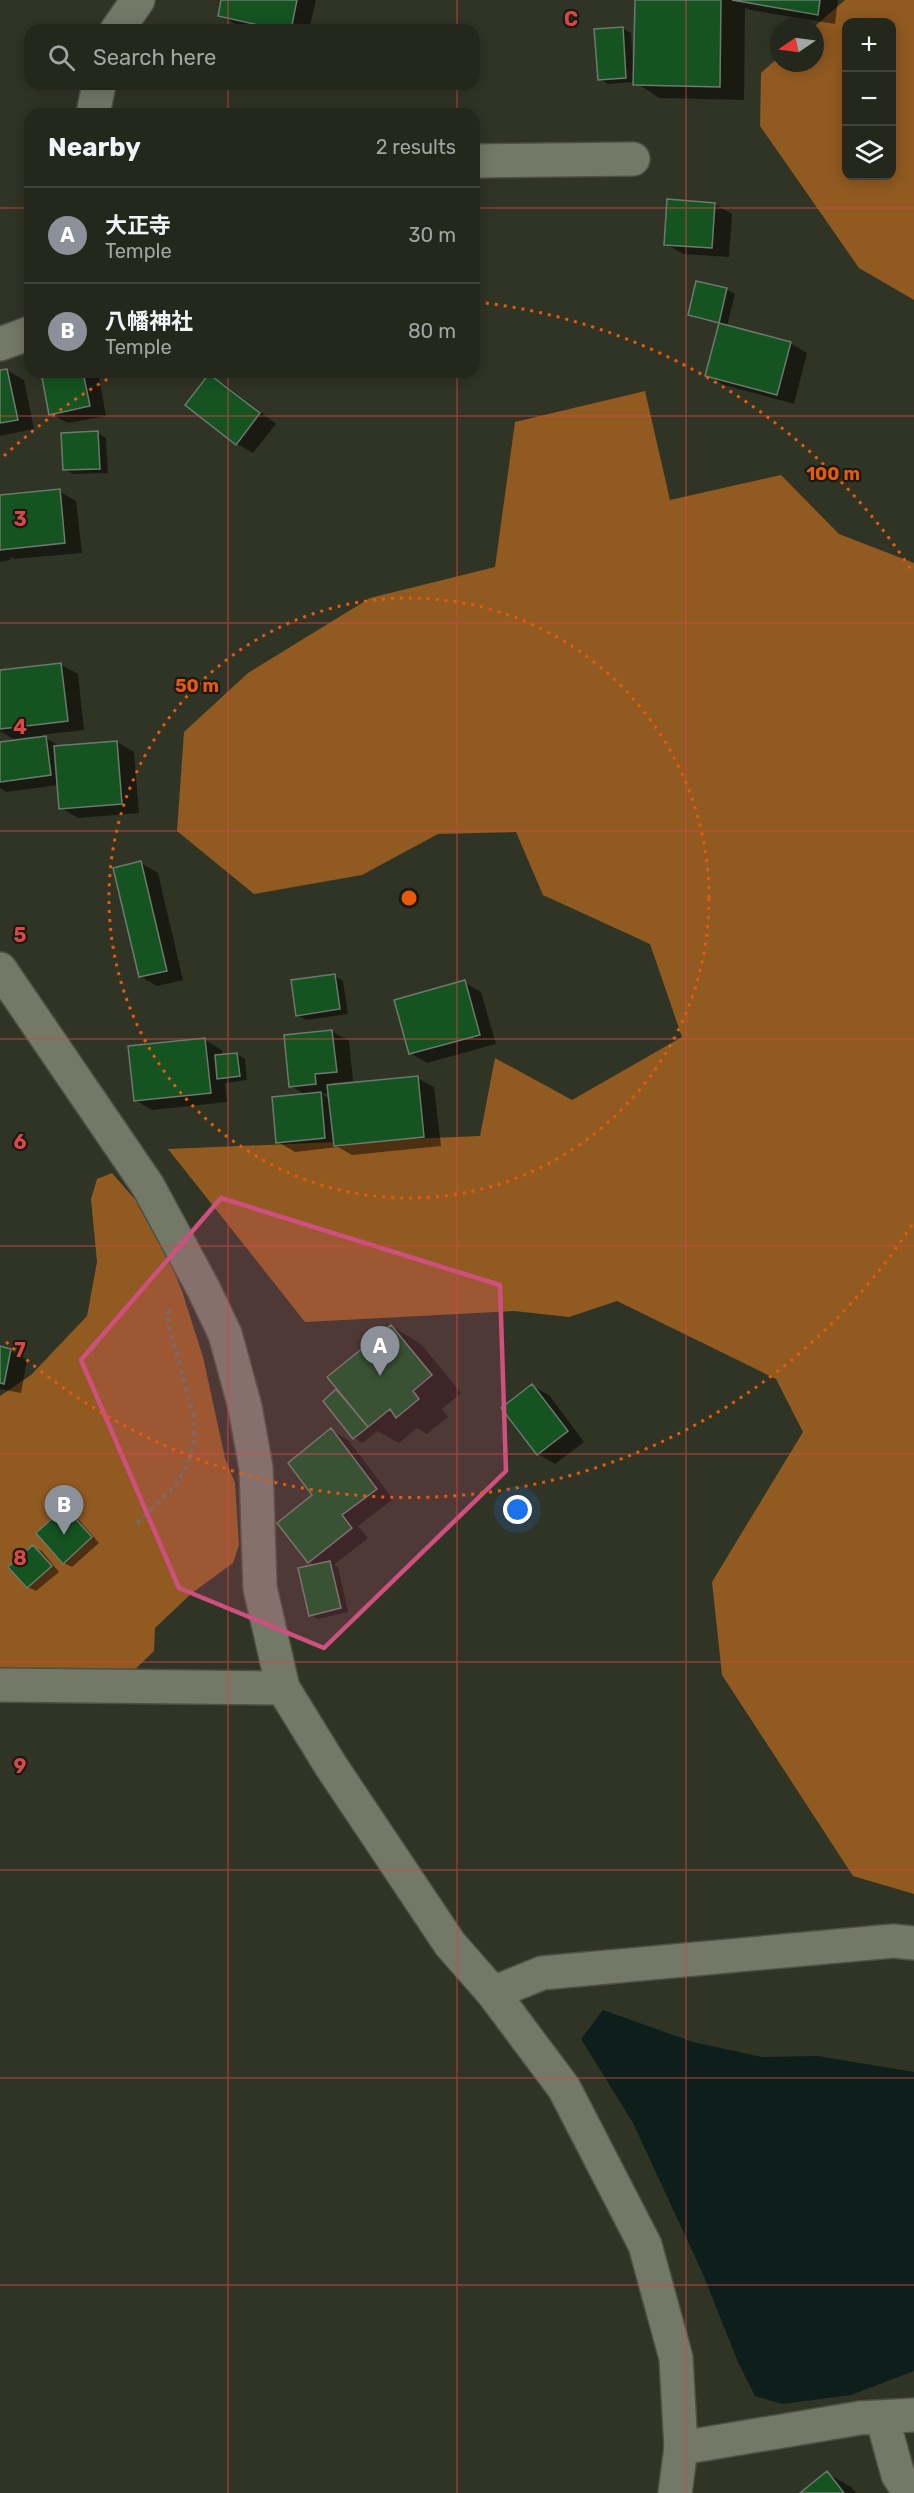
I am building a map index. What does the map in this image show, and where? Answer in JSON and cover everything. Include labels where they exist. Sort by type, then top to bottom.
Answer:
[{"type":"street","points":[[121,24],[138,0]]},
{"type":"street","points":[[94,108],[98,90]]},
{"type":"street","points":[[480,161],[633,159]]},
{"type":"street","points":[[0,344],[24,335]]},
{"type":"street","points":[[0,969],[148,1186],[225,1334],[245,1407],[256,1468],[260,1588],[283,1688],[338,1776],[450,1944],[493,1993],[564,2088],[645,2245],[676,2358],[681,2448],[675,2493]]},
{"type":"street","points":[[0,1685],[283,1688]]},
{"type":"street","points":[[493,1993],[542,1973],[893,1941],[914,1943]]},
{"type":"street","points":[[681,2448],[860,2418],[898,2416],[898,2475],[910,2493]]},
{"type":"path","points":[[137,1522],[174,1487],[188,1463],[194,1441],[194,1418],[166,1314],[180,1300],[203,1288]]},
{"type":"highlighted area","points":[[221,1198],[500,1285],[506,1471],[324,1648],[179,1588],[81,1360]]},
{"type":"shaded area","points":[[845,0],[914,0],[914,300],[859,268],[760,126],[761,73],[770,65],[770,72],[824,72],[824,18]]},
{"type":"shaded area","points":[[645,391],[670,500],[781,475],[839,534],[914,563],[914,1894],[853,1876],[722,1675],[712,1582],[803,1432],[776,1379],[617,1301],[569,1317],[514,1311],[305,1322],[168,1149],[480,1136],[495,1058],[572,1100],[682,1037],[650,944],[543,895],[516,832],[438,834],[362,875],[254,894],[177,831],[184,732],[248,673],[370,598],[495,567],[515,422]]},
{"type":"shaded area","points":[[112,1173],[153,1220],[182,1291],[203,1357],[225,1458],[235,1483],[239,1545],[233,1563],[192,1593],[155,1628],[154,1651],[123,1681],[0,1678],[0,1396],[31,1375],[87,1316],[97,1262],[91,1199],[97,1179]]},
{"type":"water","points":[[603,2010],[693,2042],[762,2057],[817,2056],[914,2072],[914,2371],[851,2395],[782,2404],[755,2396],[738,2362],[702,2272],[633,2123],[581,2039]]},
{"type":"building","points":[[221,0],[297,0],[292,24],[254,24],[218,16]]},
{"type":"building","points":[[635,0],[721,0],[720,87],[633,85]]},
{"type":"building","points":[[732,0],[820,0],[818,15]]},
{"type":"building","points":[[623,27],[626,78],[598,80],[594,29]]},
{"type":"building","points":[[667,199],[715,203],[712,248],[664,245]]},
{"type":"building","points":[[696,281],[727,288],[719,323],[688,315]]},
{"type":"building","points":[[719,323],[791,342],[777,395],[705,376]]},
{"type":"building","points":[[7,369],[18,420],[0,423],[0,370]]},
{"type":"building","points":[[42,378],[84,378],[90,406],[49,415]]},
{"type":"building","points":[[206,378],[214,378],[260,413],[236,445],[185,405]]},
{"type":"building","points":[[98,431],[100,469],[63,470],[61,433]]},
{"type":"building","points":[[60,489],[65,543],[0,550],[0,495]]},
{"type":"building","points":[[61,663],[68,721],[0,729],[0,670]]},
{"type":"building","points":[[46,736],[51,775],[0,782],[0,742]]},
{"type":"building","points":[[117,741],[122,804],[59,809],[54,746]]},
{"type":"building","points":[[141,861],[167,971],[139,977],[113,868]]},
{"type":"building","points":[[335,974],[340,1009],[296,1016],[291,980]]},
{"type":"building","points":[[465,980],[480,1035],[409,1054],[394,1000]]},
{"type":"building","points":[[332,1030],[337,1072],[315,1074],[316,1084],[289,1087],[284,1035]]},
{"type":"building","points":[[205,1038],[211,1093],[134,1101],[128,1046]]},
{"type":"building","points":[[237,1053],[240,1076],[217,1079],[215,1055]]},
{"type":"building","points":[[418,1076],[424,1137],[334,1146],[327,1085]]},
{"type":"building","points":[[321,1092],[325,1138],[276,1143],[272,1097]]},
{"type":"building","points":[[391,1325],[432,1375],[413,1391],[419,1399],[396,1418],[390,1409],[368,1427],[327,1377]]},
{"type":"building","points":[[0,1346],[11,1349],[4,1384],[0,1383]]},
{"type":"building","points":[[532,1384],[568,1431],[537,1455],[501,1408]]},
{"type":"building","points":[[336,1389],[368,1427],[353,1439],[323,1401]]},
{"type":"building","points":[[331,1428],[377,1489],[342,1515],[352,1528],[308,1563],[277,1523],[312,1495],[288,1463]]},
{"type":"building","points":[[65,1507],[92,1537],[63,1564],[36,1533]]},
{"type":"building","points":[[33,1545],[52,1566],[27,1588],[8,1567]]},
{"type":"building","points":[[330,1561],[341,1608],[309,1616],[298,1568]]},
{"type":"building","points":[[827,2471],[844,2493],[800,2493]]},
{"type":"place","name":"大正寺","points":[[380,1376]]},
{"type":"place","name":"八幡神社","points":[[64,1535]]}]
